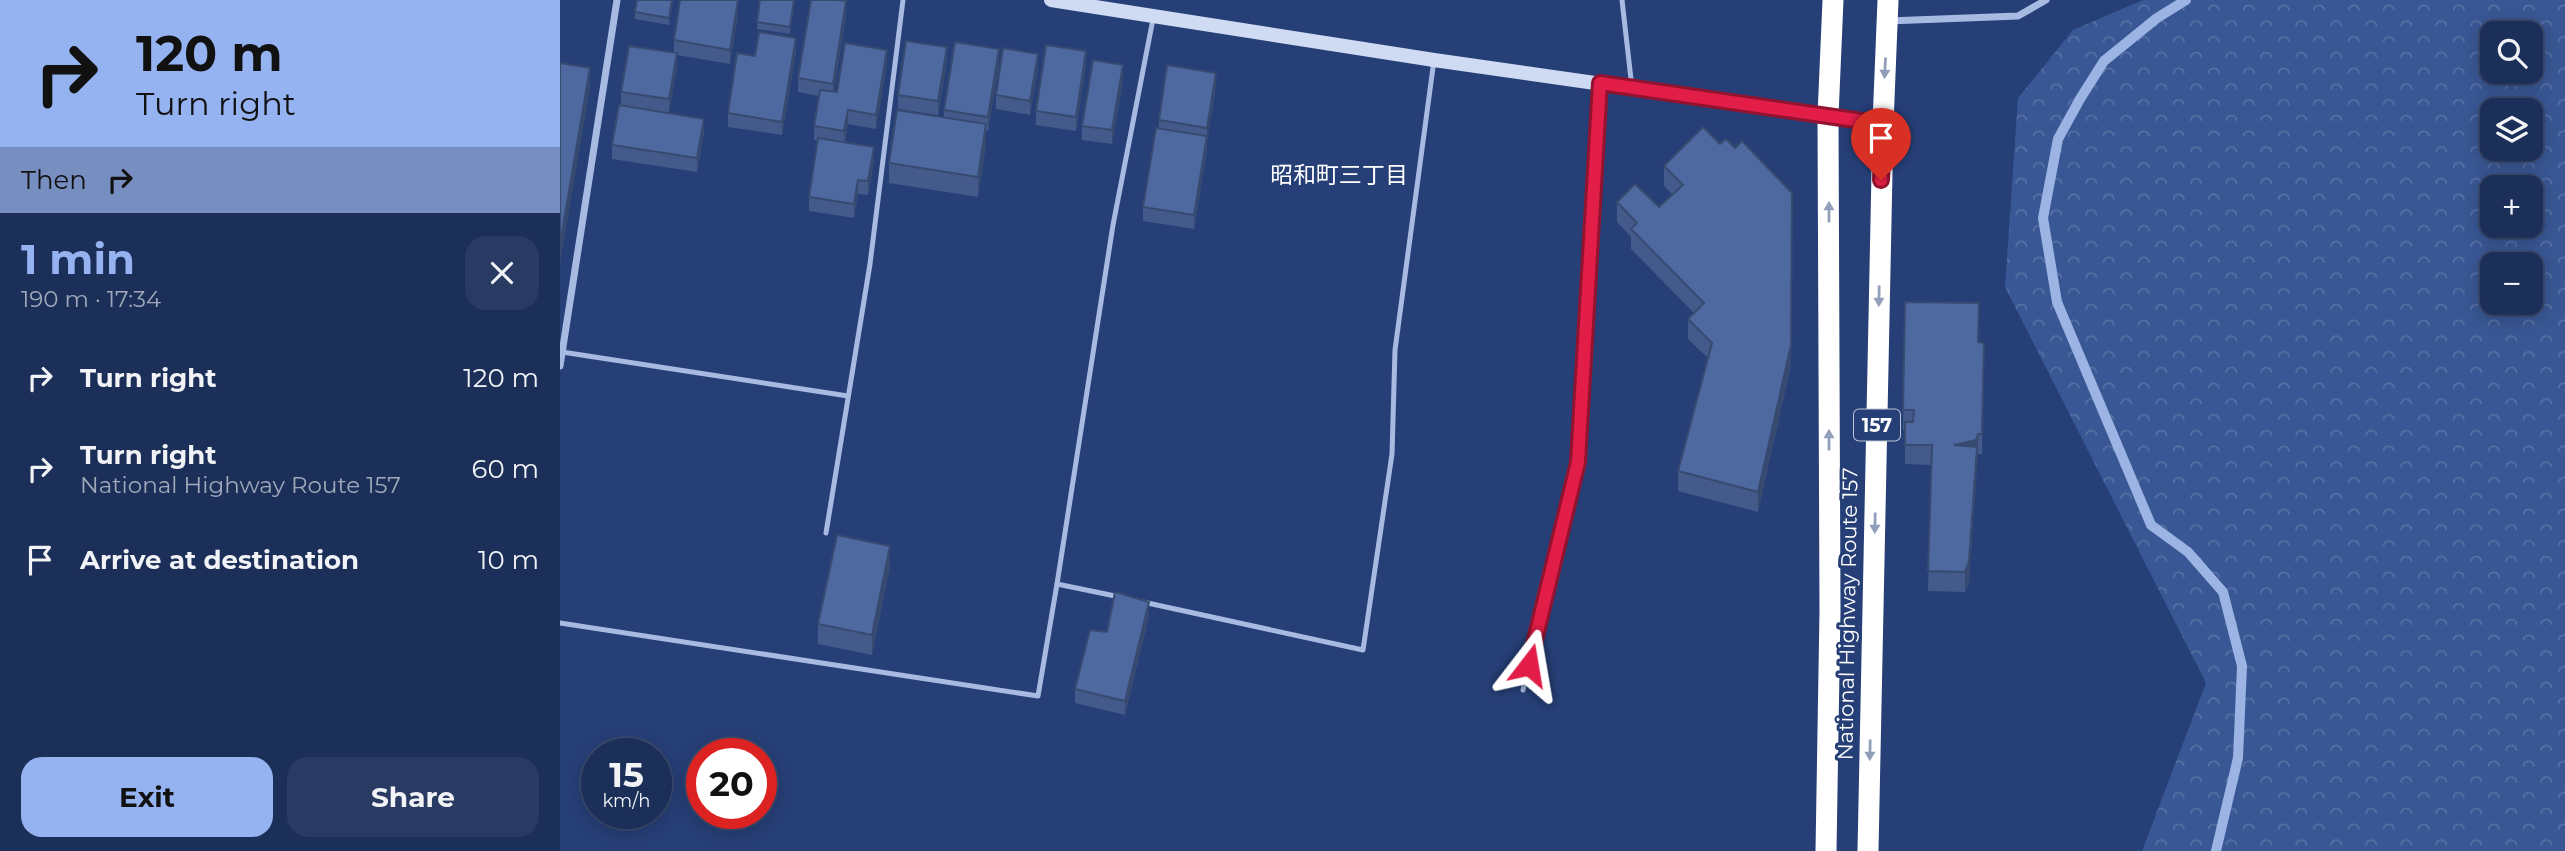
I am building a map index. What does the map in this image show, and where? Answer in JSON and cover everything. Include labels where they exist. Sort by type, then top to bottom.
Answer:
[{"type":"highway","name":"National Highway Route 157","points":[[1826,851],[1830,611],[1828,117],[1833,0]]},
{"type":"highway","name":"National Highway Route 157","points":[[1868,851],[1888,0]]},
{"type":"street","points":[[560,366],[617,0]]},
{"type":"street","points":[[1051,0],[1434,60],[1883,124]]},
{"type":"street","points":[[1888,22],[2018,16],[2046,0]]},
{"type":"lane","points":[[826,533],[870,264],[903,0]]},
{"type":"lane","points":[[1622,0],[1632,88]]},
{"type":"lane","points":[[560,623],[1038,696],[1113,225],[1153,15]]},
{"type":"lane","points":[[1137,601],[1363,650],[1392,454],[1395,349],[1434,60]]},
{"type":"lane","points":[[1522,690],[1578,462],[1600,83]]},
{"type":"lane","points":[[562,352],[848,396]]},
{"type":"lane","points":[[1057,584],[1123,598]]},
{"type":"green space","points":[[2143,0],[2565,0],[2565,851],[2142,851],[2206,683],[2005,287],[2018,98],[2073,30]]},
{"type":"building","points":[[637,0],[672,0],[669,18],[635,12]]},
{"type":"building","points":[[680,0],[738,0],[730,50],[674,40]]},
{"type":"building","points":[[760,0],[794,0],[790,27],[757,22]]},
{"type":"building","points":[[811,0],[846,1],[833,84],[798,78]]},
{"type":"building","points":[[759,32],[796,38],[782,122],[728,113],[737,53],[755,56]]},
{"type":"building","points":[[906,41],[947,47],[938,101],[898,95]]},
{"type":"building","points":[[955,42],[999,49],[988,117],[944,110]]},
{"type":"building","points":[[845,43],[887,50],[876,115],[848,110],[844,131],[814,126],[820,90],[837,92]]},
{"type":"building","points":[[1046,45],[1086,51],[1076,117],[1036,111]]},
{"type":"building","points":[[629,46],[677,53],[669,99],[621,92]]},
{"type":"building","points":[[1003,48],[1038,54],[1030,101],[996,95]]},
{"type":"building","points":[[1093,60],[1123,65],[1112,130],[1082,126]]},
{"type":"building","points":[[560,63],[590,68],[560,244]]},
{"type":"building","points":[[1167,65],[1216,73],[1207,128],[1159,120]]},
{"type":"building","points":[[619,105],[704,119],[697,158],[612,145]]},
{"type":"building","points":[[897,110],[986,124],[978,177],[889,163]]},
{"type":"building","points":[[1703,127],[1720,144],[1726,139],[1735,148],[1742,141],[1792,193],[1791,345],[1758,492],[1678,471],[1712,343],[1688,319],[1704,303],[1631,229],[1637,223],[1617,202],[1635,184],[1659,207],[1683,185],[1664,166]]},
{"type":"building","points":[[1156,128],[1207,136],[1194,215],[1143,207]]},
{"type":"building","points":[[818,138],[874,147],[868,181],[858,180],[854,204],[809,197]]},
{"type":"building","points":[[1905,302],[1979,303],[1978,342],[1984,343],[1982,434],[1978,434],[1976,440],[1954,445],[1977,447],[1969,561],[1965,572],[1928,571],[1932,445],[1905,445],[1905,422],[1913,422],[1914,410],[1903,410]]},
{"type":"building","points":[[837,535],[890,546],[872,635],[818,624]]},
{"type":"building","points":[[1115,592],[1149,602],[1125,701],[1075,689],[1090,630],[1107,632]]},
{"type":"waterway","points":[[2186,0],[2157,18],[2104,61],[2058,139],[2043,218],[2057,302],[2151,525],[2188,552],[2223,592],[2242,666],[2238,758],[2216,851]]},
{"type":"district","name":"昭和町三丁目","points":[[1339,175]]},
{"type":"route","points":[[1529,665],[1578,462],[1600,83],[1883,124],[1881,180]]}]
